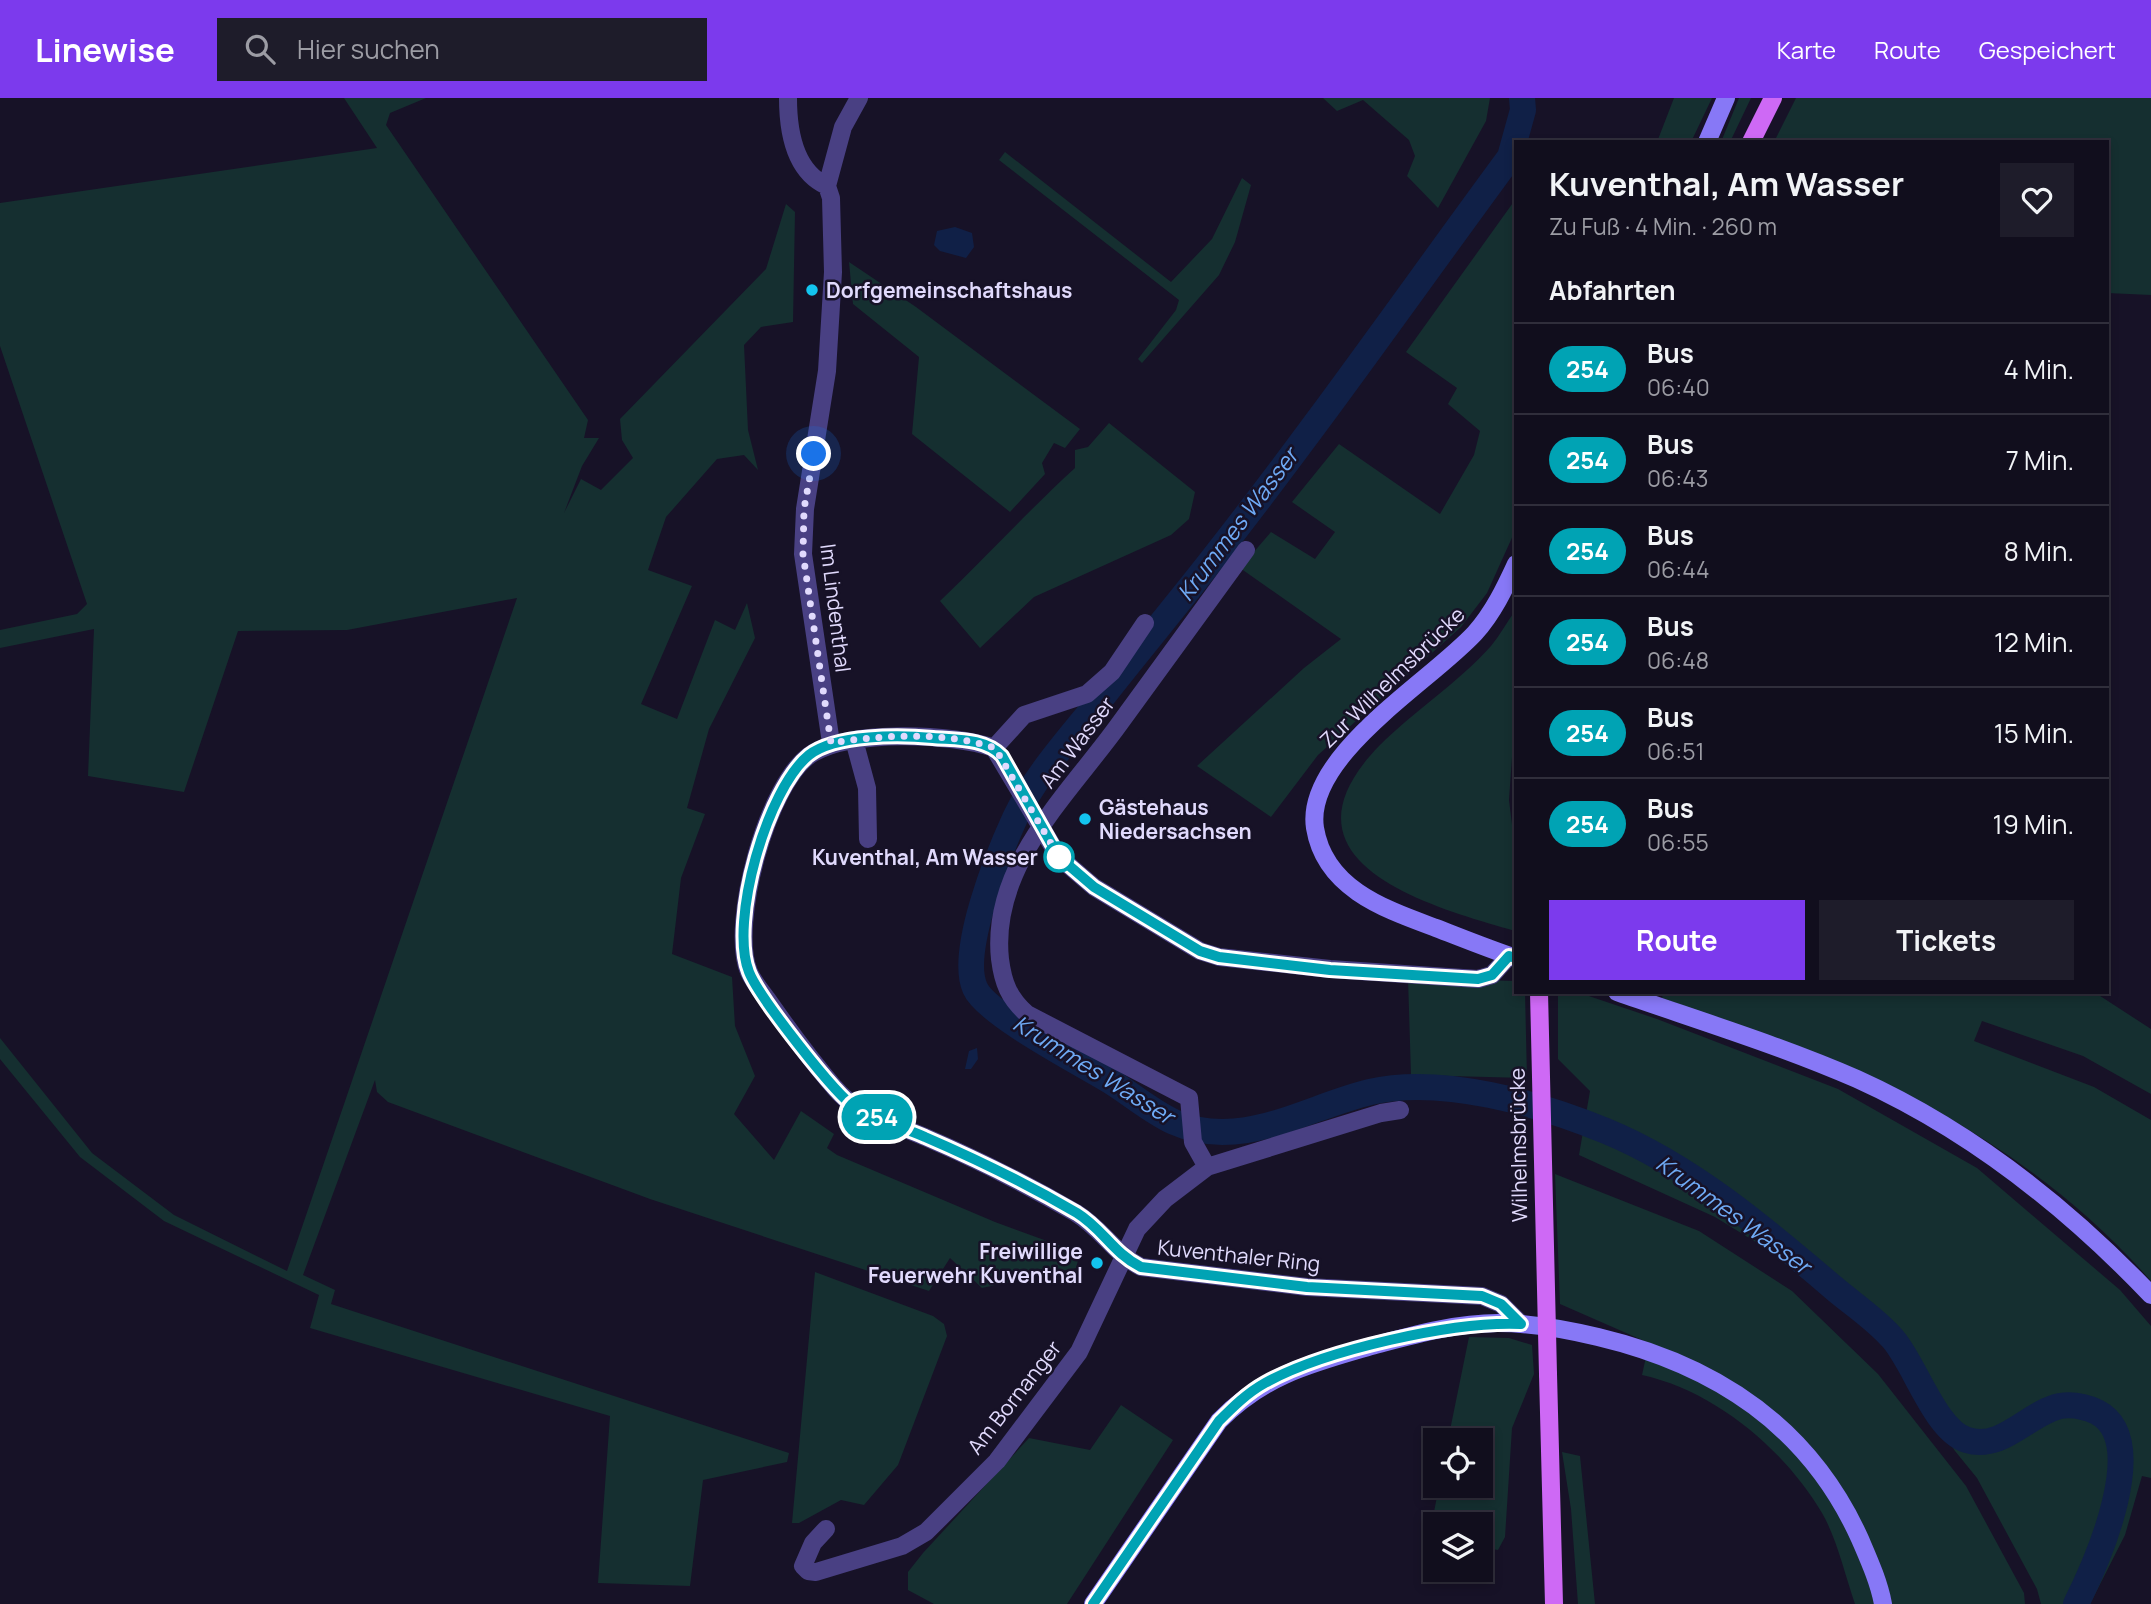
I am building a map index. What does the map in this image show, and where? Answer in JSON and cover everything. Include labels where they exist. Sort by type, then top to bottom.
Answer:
[{"type":"main road","points":[[1752,140],[1773,98]]},
{"type":"main road","points":[[1539,994],[1554,1604]]},
{"type":"street","points":[[788,98],[790,137],[804,167],[816,181],[827,186],[843,128],[859,98]]},
{"type":"street","points":[[1708,140],[1726,98]]},
{"type":"street","name":"Im Lindenthal","points":[[827,186],[831,198],[833,272],[827,372],[804,509],[803,554],[831,743]]},
{"type":"street","name":"Am Wasser","points":[[1207,1167],[1193,1142],[1189,1098],[1027,1014],[1013,1002],[1006,990],[999,946],[1000,920],[1018,865],[1041,826],[1094,759],[1246,550]]},
{"type":"street","name":"Zur Wilhelmsbrücke","points":[[1512,957],[1386,909],[1354,891],[1322,851],[1314,822],[1318,792],[1332,766],[1351,744],[1478,630],[1502,593],[1514,568]]},
{"type":"street","points":[[1145,623],[1112,673],[1087,694],[1024,715],[995,748],[1059,857],[1094,887],[1183,943],[1219,957],[1330,970],[1478,979],[1492,975],[1512,957]]},
{"type":"street","name":"Kuventhaler Ring","points":[[995,748],[980,743],[920,737],[831,743],[810,755],[792,774],[775,807],[750,873],[744,943],[749,972],[796,1040],[836,1090],[857,1109],[926,1137],[1077,1214],[1103,1235],[1122,1257],[1141,1267],[1307,1287],[1482,1296],[1501,1304],[1521,1324]]},
{"type":"street","points":[[854,740],[867,788],[868,839]]},
{"type":"street","name":"Wilhelmsbrücke","points":[[1539,994],[1545,1326]]},
{"type":"street","points":[[1623,994],[1827,1067],[1930,1116],[2004,1163],[2047,1197],[2151,1295]]},
{"type":"street","name":"Am Bornanger","points":[[826,1529],[805,1558],[803,1566],[808,1571],[816,1572],[902,1546],[926,1532],[997,1461],[1079,1352],[1137,1228],[1151,1212],[1207,1167],[1381,1113],[1400,1110]]},
{"type":"street","points":[[1093,1604],[1219,1421],[1240,1400],[1264,1384],[1294,1370],[1448,1328],[1479,1323],[1545,1326],[1646,1349],[1718,1382],[1753,1403],[1809,1456],[1832,1484],[1850,1517],[1873,1571],[1883,1604]]},
{"type":"green space","points":[[344,98],[426,98],[390,113],[386,125],[588,420],[584,438],[599,438],[582,466],[564,513],[581,479],[601,490],[633,458],[622,440],[620,419],[766,269],[786,204],[795,212],[793,322],[761,327],[744,345],[748,430],[758,470],[744,455],[717,459],[666,517],[648,570],[692,586],[641,704],[677,719],[715,620],[735,630],[747,603],[755,638],[709,729],[687,808],[705,814],[681,878],[672,954],[732,977],[735,1026],[755,1076],[734,1114],[774,1160],[801,1111],[834,1134],[827,1148],[837,1155],[995,1222],[1080,1253],[1076,1268],[982,1288],[950,1258],[929,1291],[650,1199],[388,1102],[377,1092],[375,1080],[303,1275],[335,1290],[331,1304],[789,1453],[787,1462],[703,1480],[690,1586],[598,1583],[610,1416],[310,1328],[319,1295],[164,1221],[80,1157],[0,1059],[0,1038],[92,1153],[174,1215],[287,1271],[517,598],[347,630],[238,631],[184,792],[88,776],[94,629],[0,648],[0,630],[77,614],[87,604],[0,346],[0,203],[377,148]]},
{"type":"green space","points":[[1323,98],[1490,98],[1486,121],[1438,208],[1407,176],[1415,156],[1409,140],[1363,100],[1337,111]]},
{"type":"green space","points":[[1674,98],[1712,98],[1692,140],[1658,140]]},
{"type":"green space","points":[[1739,98],[1751,98],[1731,140],[1722,140]]},
{"type":"green space","points":[[1796,98],[2151,98],[2151,295],[2109,293],[2109,140],[1775,140]]},
{"type":"green space","points":[[1005,152],[1171,282],[1212,239],[1242,178],[1251,185],[1235,242],[1219,275],[1142,363],[1138,359],[1176,310],[1179,300],[999,160]]},
{"type":"green space","points":[[1514,201],[1514,533],[1487,593],[1461,627],[1318,755],[1271,817],[1197,766],[1304,668],[1341,639],[1240,568],[1271,532],[1315,559],[1335,532],[1292,502],[1339,444],[1440,514],[1474,455],[1480,431],[1448,404],[1457,388],[1406,352]]},
{"type":"green space","points":[[849,262],[916,307],[1080,429],[1065,448],[1054,443],[1042,463],[1045,474],[1010,512],[912,434],[919,357],[853,304]]},
{"type":"green space","points":[[1109,423],[1195,492],[1189,519],[1171,535],[1034,597],[980,648],[940,601],[1075,468],[1075,450],[1088,447]]},
{"type":"green space","points":[[1514,612],[1514,729],[1509,800],[1514,841],[1514,931],[1441,908],[1404,892],[1372,872],[1350,848],[1341,820],[1349,786],[1379,746],[1450,685],[1494,642]]},
{"type":"green space","points":[[1408,978],[1514,981],[1514,994],[1525,994],[1527,1078],[1411,1075]]},
{"type":"green space","points":[[1558,994],[1583,994],[1657,1019],[1838,1089],[1977,1168],[2120,1290],[2151,1326],[2151,1478],[2142,1476],[2125,1535],[2090,1604],[2041,1604],[2037,1589],[1977,1478],[1955,1451],[1885,1345],[1767,1249],[1715,1217],[1579,1155],[1590,1091],[1558,1059]]},
{"type":"green space","points":[[1663,994],[2097,994],[2151,1029],[2151,1094],[2083,1056],[1982,1021],[1974,1041],[2094,1087],[2151,1120],[2151,1281],[2083,1213],[2007,1154],[1966,1128],[1838,1063],[1662,998]]},
{"type":"green space","points":[[1555,1174],[1699,1231],[1792,1291],[1878,1374],[1966,1486],[2024,1593],[2025,1604],[1855,1604],[1822,1513],[1806,1489],[1768,1445],[1721,1409],[1696,1394],[1642,1375],[1649,1343],[1560,1304]]},
{"type":"green space","points":[[815,1272],[933,1316],[944,1324],[947,1336],[898,1465],[864,1505],[841,1500],[799,1523],[792,1523]]},
{"type":"green space","points":[[1469,1337],[1509,1338],[1532,1345],[1534,1374],[1512,1428],[1505,1537],[1498,1550],[1493,1549],[1493,1512],[1434,1512],[1437,1498],[1493,1498],[1493,1428],[1450,1428]]},
{"type":"green space","points":[[1121,1405],[1173,1440],[1067,1604],[934,1604],[908,1590],[908,1572],[923,1553],[1029,1438],[1090,1450]]},
{"type":"green space","points":[[1562,1452],[1580,1456],[1595,1604],[1578,1604],[1571,1509]]},
{"type":"water","points":[[955,227],[972,233],[974,247],[966,258],[940,251],[934,245],[937,231]]},
{"type":"water","points":[[977,1048],[978,1059],[971,1069],[965,1069],[969,1051]]},
{"type":"waterway","name":"Krummes Wasser","points":[[1515,140],[1523,110],[1522,98]]},
{"type":"waterway","name":"Krummes Wasser","points":[[1514,143],[1510,157],[1327,408],[1253,507],[1032,788],[1008,834],[983,903],[972,951],[971,972],[975,988],[983,999],[1015,1024],[1166,1118],[1199,1130],[1249,1130],[1370,1092],[1428,1087],[1490,1095],[1551,1111],[1606,1131],[1668,1162],[1755,1222],[1880,1325],[1901,1350],[1935,1410],[1956,1434],[1967,1440],[1992,1440],[2004,1436],[2048,1410],[2065,1405],[2097,1412],[2113,1426],[2120,1448],[2120,1473],[2115,1502],[2107,1531],[2076,1604]]},
{"type":"bus line","name":"254","points":[[1093,1604],[1219,1421],[1240,1400],[1264,1384],[1320,1361],[1448,1328],[1479,1323],[1521,1324],[1516,1316],[1501,1304],[1482,1296],[1307,1287],[1141,1267],[1122,1257],[1091,1223],[1077,1214],[926,1137],[857,1109],[836,1090],[788,1030],[749,972],[744,943],[750,873],[775,807],[792,774],[810,755],[831,743],[920,737],[980,743],[995,748],[1002,756],[1059,857],[1094,887],[1200,951],[1219,957],[1330,970],[1478,979],[1492,975],[1509,956],[1514,957]]},
{"type":"place","name":"Dorfgemeinschaftshaus","points":[[812,290]]},
{"type":"place","name":"Gästehaus Niedersachsen","points":[[1085,819]]},
{"type":"place","name":"Kuventhal, Am Wasser","points":[[1059,857]]},
{"type":"place","name":"Freiwillige Feuerwehr Kuventhal","points":[[1097,1263]]},
{"type":"route","points":[[814,454],[804,509],[803,554],[831,743],[920,737],[980,743],[995,748],[1059,857]]}]
